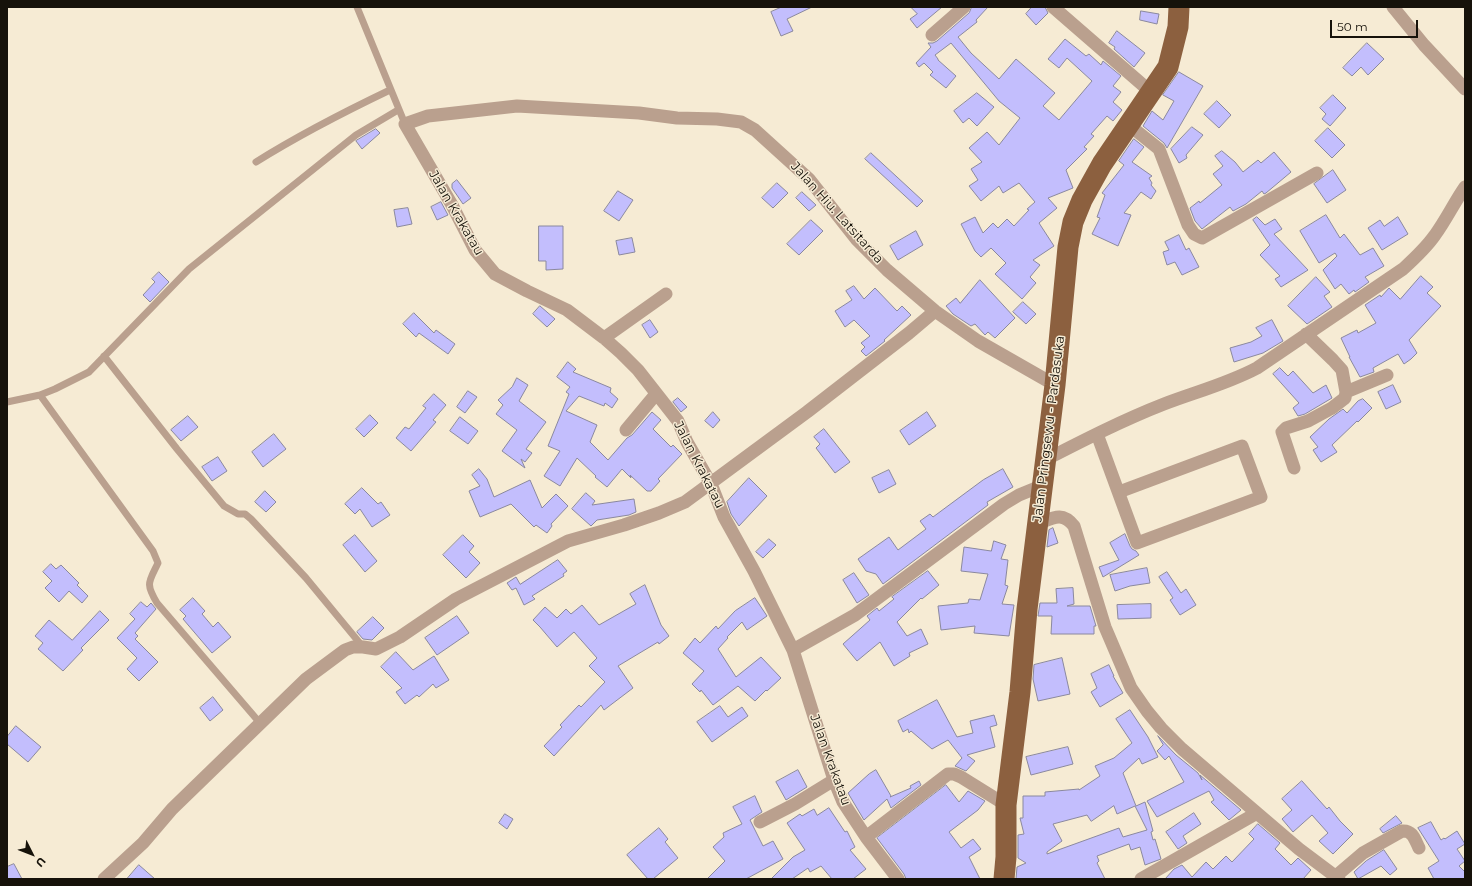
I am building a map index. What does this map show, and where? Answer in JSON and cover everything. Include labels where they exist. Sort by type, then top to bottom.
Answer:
[{"type":"main road","name":"Jalan Pringsewu - Pardasuka","points":[[1004,879],[1006,805],[1020,692],[1027,609],[1055,385],[1068,247],[1073,222],[1082,200],[1102,164],[1168,68],[1178,27],[1179,7]]},
{"type":"street","points":[[932,35],[964,7]]},
{"type":"street","points":[[1053,7],[1152,93]]},
{"type":"street","points":[[1393,7],[1424,45],[1465,89]]},
{"type":"street","name":"Jalan Hiu. Latsitarda","points":[[405,124],[428,116],[517,106],[639,113],[678,118],[717,119],[740,122],[755,130],[809,179],[857,240],[887,270],[936,311],[978,341],[1055,385]]},
{"type":"street","name":"Jalan Krakatau","points":[[405,124],[452,205],[475,250],[495,274],[567,310],[604,338],[621,352],[638,370],[678,421],[687,442],[711,484],[724,517],[754,571],[793,650],[834,780],[843,802],[866,837],[898,879]]},
{"type":"street","points":[[1129,124],[1159,149],[1188,225],[1194,234],[1202,238],[1317,173]]},
{"type":"street","points":[[1045,460],[1116,424],[1163,404],[1237,379],[1257,368],[1403,269],[1424,250],[1436,234],[1465,187]]},
{"type":"street","points":[[604,338],[666,294]]},
{"type":"street","points":[[104,879],[143,843],[172,809],[306,679],[345,650],[353,647],[376,649],[395,640],[456,599],[568,542],[624,525],[685,502],[711,484],[936,311]]},
{"type":"street","points":[[1294,468],[1282,432],[1286,428],[1308,421],[1332,408],[1345,398],[1346,392],[1342,370],[1306,334]]},
{"type":"street","points":[[1346,392],[1387,375]]},
{"type":"street","points":[[626,430],[656,394]]},
{"type":"street","points":[[1097,434],[1137,543],[1261,496],[1242,446],[1119,492]]},
{"type":"street","points":[[793,650],[855,615],[1004,504],[1042,486]]},
{"type":"street","points":[[1037,524],[1059,516],[1068,519],[1074,526],[1105,627],[1131,688],[1146,711],[1182,749],[1257,813],[1337,878],[1363,854],[1402,831],[1407,830],[1411,833],[1419,848]]},
{"type":"street","points":[[866,837],[948,774],[954,774],[961,777],[1006,805]]},
{"type":"street","points":[[760,822],[795,804],[834,780]]},
{"type":"street","points":[[1142,879],[1257,813]]},
{"type":"lane","points":[[357,7],[405,124]]},
{"type":"lane","points":[[256,162],[291,140],[341,113],[390,90]]},
{"type":"lane","points":[[7,402],[40,395],[89,372],[189,269],[356,135],[398,110]]},
{"type":"lane","points":[[104,356],[172,443],[224,506],[238,514],[245,514],[251,519],[306,578],[363,647]]},
{"type":"lane","points":[[40,395],[153,551],[158,563],[149,582],[150,591],[156,603],[260,723]]},
{"type":"building","points":[[782,7],[812,7],[787,19],[793,31],[781,36],[771,12]]},
{"type":"building","points":[[911,7],[942,7],[917,28],[910,19],[917,14]]},
{"type":"building","points":[[972,7],[988,7],[976,20],[977,22],[958,37],[971,53],[999,79],[1016,59],[1055,93],[1043,106],[1059,120],[1092,81],[1067,58],[1059,68],[1048,59],[1065,39],[1086,56],[1089,54],[1101,65],[1103,61],[1121,76],[1113,86],[1121,92],[1113,102],[1122,110],[1113,121],[1107,116],[1091,134],[1094,136],[1084,147],[1087,149],[1066,170],[1073,188],[1048,198],[1057,208],[1039,223],[1054,246],[1033,260],[1040,265],[1030,277],[1036,283],[1022,299],[995,274],[1006,263],[991,248],[981,257],[975,251],[961,224],[975,217],[983,233],[993,223],[998,228],[1007,219],[1014,226],[1029,210],[1027,209],[1035,202],[1019,183],[1003,193],[999,186],[981,201],[969,186],[978,180],[971,169],[982,162],[969,148],[987,132],[999,145],[1020,118],[999,101],[951,43],[935,55],[938,60],[956,76],[946,88],[930,75],[933,72],[924,63],[919,67],[916,63],[931,47],[928,43],[937,41],[969,13]]},
{"type":"building","points":[[1032,7],[1045,7],[1048,13],[1036,25],[1026,14]]},
{"type":"building","points":[[1141,11],[1159,14],[1157,24],[1140,20]]},
{"type":"building","points":[[1117,31],[1145,53],[1134,67],[1114,49],[1115,47],[1109,43]]},
{"type":"building","points":[[1367,43],[1384,59],[1368,75],[1361,67],[1352,76],[1343,68]]},
{"type":"building","points":[[1179,72],[1203,86],[1167,148],[1164,143],[1143,126],[1152,111],[1163,120],[1174,101],[1163,95]]},
{"type":"building","points":[[977,93],[994,107],[977,126],[969,118],[963,123],[954,111]]},
{"type":"building","points":[[1333,95],[1346,108],[1330,126],[1322,119],[1326,114],[1320,108]]},
{"type":"building","points":[[1217,101],[1231,115],[1219,128],[1204,114]]},
{"type":"building","points":[[1192,127],[1203,135],[1186,155],[1187,158],[1179,163],[1171,149]]},
{"type":"building","points":[[1328,128],[1345,145],[1332,158],[1315,141]]},
{"type":"building","points":[[376,129],[380,133],[362,149],[356,141]]},
{"type":"building","points":[[1134,139],[1144,147],[1132,162],[1152,176],[1149,178],[1152,183],[1151,185],[1156,191],[1151,199],[1141,192],[1124,213],[1131,215],[1118,246],[1092,234],[1100,218],[1097,217],[1105,195],[1102,193],[1124,165],[1119,161]]},
{"type":"building","points":[[1222,151],[1235,162],[1243,172],[1258,160],[1261,163],[1274,152],[1291,172],[1266,193],[1264,194],[1262,191],[1246,204],[1233,211],[1230,207],[1202,229],[1195,221],[1190,208],[1199,201],[1200,203],[1222,185],[1213,174],[1223,166],[1215,156]]},
{"type":"building","points":[[871,153],[923,201],[917,207],[865,159]]},
{"type":"building","points":[[1333,170],[1346,190],[1327,203],[1314,184]]},
{"type":"building","points":[[457,180],[471,198],[463,204],[452,188],[452,184]]},
{"type":"building","points":[[777,183],[788,193],[773,208],[762,198]]},
{"type":"building","points":[[618,191],[633,200],[619,221],[604,211]]},
{"type":"building","points":[[802,192],[816,205],[809,211],[796,198]]},
{"type":"building","points":[[441,202],[448,215],[437,220],[431,207]]},
{"type":"building","points":[[408,208],[412,224],[397,227],[394,210]]},
{"type":"building","points":[[1326,215],[1340,238],[1344,234],[1360,255],[1373,248],[1384,266],[1365,277],[1369,282],[1355,292],[1354,290],[1349,294],[1341,284],[1335,289],[1323,270],[1337,256],[1335,253],[1319,263],[1300,231]]},
{"type":"building","points":[[1257,217],[1265,225],[1275,219],[1282,229],[1274,234],[1308,270],[1281,287],[1275,279],[1280,276],[1260,255],[1270,245],[1253,220]]},
{"type":"building","points":[[1398,217],[1408,234],[1382,250],[1368,228],[1380,220],[1384,226]]},
{"type":"building","points":[[811,220],[823,231],[799,255],[787,244]]},
{"type":"building","points":[[539,226],[563,226],[563,269],[546,270],[546,261],[539,261]]},
{"type":"building","points":[[916,231],[923,245],[898,260],[890,246]]},
{"type":"building","points":[[1179,235],[1186,250],[1189,248],[1199,267],[1182,275],[1175,262],[1167,265],[1163,252],[1169,250],[1165,242]]},
{"type":"building","points":[[632,238],[635,252],[619,255],[616,241]]},
{"type":"building","points":[[159,272],[169,282],[150,302],[143,295],[155,282],[152,279]]},
{"type":"building","points":[[1421,276],[1433,287],[1427,293],[1441,306],[1409,340],[1417,353],[1404,364],[1398,354],[1373,368],[1374,372],[1360,377],[1341,338],[1357,330],[1358,333],[1376,323],[1365,305],[1380,295],[1381,297],[1389,288],[1400,299]]},
{"type":"building","points":[[1316,277],[1330,292],[1324,296],[1332,307],[1307,324],[1288,306]]},
{"type":"building","points":[[980,280],[1015,318],[995,338],[988,332],[985,335],[975,324],[971,326],[953,314],[946,306],[956,298],[960,303]]},
{"type":"building","points":[[854,286],[864,299],[875,288],[897,311],[902,306],[911,315],[884,340],[885,341],[866,356],[861,351],[865,347],[861,343],[870,336],[854,320],[845,327],[835,311],[852,300],[846,291]]},
{"type":"building","points":[[1023,302],[1036,314],[1026,324],[1013,312]]},
{"type":"building","points":[[540,306],[555,319],[547,327],[533,314]]},
{"type":"building","points":[[414,313],[434,333],[436,330],[455,344],[448,354],[419,333],[416,337],[403,324]]},
{"type":"building","points":[[650,320],[658,332],[650,338],[642,325]]},
{"type":"building","points":[[1272,320],[1283,341],[1263,353],[1234,362],[1230,348],[1251,342],[1262,336],[1256,328]]},
{"type":"building","points":[[568,362],[576,369],[573,372],[611,388],[610,392],[618,399],[612,408],[605,403],[604,406],[579,396],[566,411],[597,425],[590,442],[608,460],[652,412],[661,420],[653,429],[671,447],[673,445],[682,454],[658,479],[660,481],[651,491],[647,491],[622,469],[607,487],[577,458],[560,486],[544,476],[560,451],[548,446],[569,394],[566,392],[570,387],[557,377]]},
{"type":"building","points":[[1280,368],[1288,376],[1293,371],[1313,393],[1326,385],[1332,398],[1305,414],[1298,416],[1293,408],[1299,403],[1273,374]]},
{"type":"building","points":[[517,378],[528,385],[519,401],[546,422],[526,449],[532,453],[525,462],[521,459],[525,468],[502,451],[517,430],[496,414],[503,405],[498,400],[512,387]]},
{"type":"building","points":[[1393,385],[1401,402],[1386,409],[1378,392]]},
{"type":"building","points":[[468,391],[477,397],[465,413],[457,407]]},
{"type":"building","points":[[434,394],[446,405],[433,420],[436,422],[411,451],[396,438],[405,427],[409,429],[426,408],[423,406]]},
{"type":"building","points":[[678,398],[687,407],[681,412],[673,402]]},
{"type":"building","points":[[1363,399],[1372,408],[1332,445],[1337,452],[1321,462],[1313,450],[1318,447],[1310,437],[1329,419],[1343,409],[1347,413],[1358,401]]},
{"type":"building","points":[[713,412],[720,420],[713,428],[705,421]]},
{"type":"building","points":[[927,412],[936,426],[909,445],[900,431]]},
{"type":"building","points":[[370,415],[378,423],[364,437],[356,429]]},
{"type":"building","points":[[188,416],[198,427],[181,441],[171,430]]},
{"type":"building","points":[[460,417],[478,431],[468,444],[450,431]]},
{"type":"building","points":[[824,429],[850,462],[835,473],[816,448],[820,444],[814,437]]},
{"type":"building","points":[[274,434],[286,449],[263,467],[252,452]]},
{"type":"building","points":[[218,457],[227,471],[212,481],[202,467]]},
{"type":"building","points":[[479,469],[487,479],[494,497],[530,480],[542,508],[556,494],[568,506],[551,524],[552,526],[547,533],[536,525],[534,527],[511,504],[480,517],[469,491],[480,486],[472,475]]},
{"type":"building","points":[[1003,469],[1013,487],[987,502],[988,505],[883,584],[876,574],[866,571],[858,559],[889,537],[898,550],[926,529],[920,521],[930,514],[933,517],[983,480]]},
{"type":"building","points":[[889,470],[896,484],[879,493],[872,478]]},
{"type":"building","points":[[749,478],[767,496],[739,526],[731,514],[727,502]]},
{"type":"building","points":[[362,488],[378,504],[381,502],[390,515],[372,527],[360,509],[355,514],[345,504]]},
{"type":"building","points":[[265,491],[276,502],[266,512],[255,502]]},
{"type":"building","points":[[586,493],[595,501],[592,505],[634,499],[636,512],[629,515],[597,520],[591,526],[572,509]]},
{"type":"building","points":[[1053,528],[1058,543],[1047,547],[1049,530]]},
{"type":"building","points":[[1125,534],[1132,549],[1139,555],[1103,577],[1099,567],[1119,560],[1110,543]]},
{"type":"building","points":[[355,535],[377,561],[365,572],[343,545]]},
{"type":"building","points":[[463,535],[474,546],[469,552],[480,563],[466,578],[443,555]]},
{"type":"building","points":[[769,539],[776,545],[763,558],[756,552]]},
{"type":"building","points":[[994,541],[1006,545],[1001,559],[1008,560],[1005,585],[1008,586],[1002,604],[1014,605],[1009,636],[974,633],[975,626],[941,630],[938,606],[968,603],[969,599],[980,600],[988,574],[961,571],[964,547],[991,551]]},
{"type":"building","points":[[558,560],[567,571],[563,574],[564,576],[532,596],[535,599],[524,605],[516,588],[512,590],[507,583],[516,577],[520,584]]},
{"type":"building","points":[[51,564],[56,569],[61,565],[79,583],[77,585],[88,596],[82,603],[69,591],[59,602],[45,588],[52,581],[43,572]]},
{"type":"building","points":[[1147,568],[1150,583],[1130,586],[1115,591],[1110,575]]},
{"type":"building","points":[[928,571],[939,585],[922,599],[921,598],[897,622],[907,636],[921,629],[928,644],[909,653],[910,656],[894,666],[880,642],[857,661],[843,644],[870,620],[867,616],[877,608],[879,611],[894,599],[892,597]]},
{"type":"building","points":[[1167,572],[1181,593],[1186,589],[1196,605],[1180,615],[1170,600],[1173,598],[1159,577]]},
{"type":"building","points":[[854,573],[869,595],[857,603],[843,580]]},
{"type":"building","points":[[645,585],[661,625],[669,636],[659,644],[658,642],[618,666],[633,688],[604,710],[601,705],[554,756],[544,746],[562,727],[560,725],[579,705],[581,707],[605,682],[589,666],[597,658],[574,632],[557,647],[533,620],[545,607],[557,618],[566,609],[571,614],[582,605],[599,625],[636,604],[630,594]]},
{"type":"building","points":[[1073,588],[1074,604],[1067,606],[1090,606],[1096,626],[1094,626],[1094,634],[1051,634],[1052,616],[1038,616],[1040,603],[1057,603],[1056,589]]},
{"type":"building","points":[[193,598],[205,611],[202,614],[213,627],[218,622],[231,637],[212,653],[183,619],[186,616],[180,610]]},
{"type":"building","points":[[755,598],[767,616],[747,630],[742,622],[727,637],[728,638],[718,649],[736,677],[761,657],[781,678],[755,701],[738,686],[713,705],[701,690],[700,692],[692,684],[704,671],[683,653],[695,638],[700,643],[716,626],[718,629],[735,611]]},
{"type":"building","points":[[141,602],[147,607],[151,603],[156,609],[135,633],[138,636],[135,639],[158,662],[139,681],[127,669],[137,658],[117,638],[135,619],[130,614]]},
{"type":"building","points":[[1151,604],[1151,618],[1118,619],[1117,605]]},
{"type":"building","points":[[100,611],[109,620],[81,648],[83,650],[63,671],[38,649],[43,643],[35,636],[49,620],[72,640]]},
{"type":"building","points":[[457,616],[469,633],[437,655],[425,638]]},
{"type":"building","points":[[373,617],[384,628],[372,640],[363,639],[357,632]]},
{"type":"building","points":[[396,652],[413,670],[434,656],[449,680],[436,688],[433,684],[419,697],[417,695],[405,704],[396,692],[402,688],[381,667]]},
{"type":"building","points":[[1062,658],[1070,694],[1038,701],[1033,679],[1034,665]]},
{"type":"building","points":[[1109,665],[1113,676],[1123,693],[1100,707],[1091,692],[1097,688],[1091,674]]},
{"type":"building","points":[[213,697],[223,710],[210,721],[200,708]]},
{"type":"building","points":[[937,700],[957,737],[973,733],[970,721],[994,715],[997,725],[990,727],[995,747],[967,755],[975,761],[966,771],[955,766],[962,758],[948,740],[932,749],[911,731],[909,733],[908,729],[903,732],[898,721]]},
{"type":"building","points":[[720,706],[728,717],[742,707],[748,716],[712,742],[697,722]]},
{"type":"building","points":[[1130,710],[1148,737],[1158,757],[1142,764],[1139,758],[1123,773],[1136,806],[1145,802],[1153,831],[1151,832],[1153,840],[1155,839],[1161,859],[1145,865],[1140,847],[1131,850],[1129,844],[1097,856],[1099,861],[1097,863],[1105,879],[1016,879],[1017,867],[1026,863],[1018,858],[1018,835],[1024,834],[1020,818],[1023,818],[1023,796],[1045,796],[1045,792],[1079,790],[1100,776],[1095,766],[1114,758],[1132,743],[1116,719]],"holes":[[[1114,806],[1117,814],[1135,806],[1147,830],[1123,837],[1119,828],[1047,854],[1047,852],[1062,841],[1053,824],[1087,815],[1091,821]]]},
{"type":"building","points":[[16,726],[41,747],[28,762],[7,744],[7,737]]},
{"type":"building","points":[[1158,736],[1176,755],[1198,773],[1202,780],[1200,775],[1241,810],[1229,820],[1211,802],[1214,800],[1209,791],[1157,817],[1147,801],[1184,782],[1169,756],[1165,760],[1157,751],[1163,745]]},
{"type":"building","points":[[1068,747],[1073,764],[1031,775],[1026,757]]},
{"type":"building","points":[[798,770],[807,787],[786,800],[776,782]]},
{"type":"building","points":[[876,770],[891,796],[890,797],[911,788],[910,786],[919,781],[921,785],[891,808],[887,799],[864,820],[848,793],[869,774]]},
{"type":"building","points":[[1302,781],[1327,809],[1329,807],[1353,834],[1333,854],[1319,841],[1328,833],[1312,815],[1293,832],[1282,819],[1292,810],[1282,799]]},
{"type":"building","points":[[946,785],[959,802],[968,791],[985,801],[978,810],[949,832],[961,848],[973,839],[981,849],[969,857],[980,879],[906,879],[904,874],[877,838]]},
{"type":"building","points":[[755,796],[762,812],[750,820],[763,846],[773,841],[783,859],[746,879],[707,879],[725,861],[713,847],[724,837],[723,833],[742,824],[733,807]]},
{"type":"building","points":[[829,808],[845,832],[847,831],[855,847],[850,850],[866,869],[853,879],[832,879],[821,866],[810,872],[808,868],[792,879],[771,879],[793,857],[805,850],[787,823],[800,814],[802,816],[814,809],[817,815]]},
{"type":"building","points":[[1194,813],[1201,824],[1183,836],[1187,843],[1178,849],[1166,832]]},
{"type":"building","points":[[505,814],[513,819],[507,829],[499,823]]},
{"type":"building","points":[[1396,816],[1402,823],[1383,833],[1380,829]]},
{"type":"building","points":[[1431,822],[1441,840],[1457,831],[1465,844],[1457,849],[1465,861],[1459,866],[1465,872],[1465,879],[1434,879],[1428,868],[1439,861],[1418,828]]},
{"type":"building","points":[[1258,824],[1280,843],[1275,849],[1291,865],[1298,858],[1311,870],[1303,879],[1165,879],[1174,869],[1182,865],[1192,877],[1206,862],[1213,869],[1226,856],[1232,862],[1254,839],[1249,834]]},
{"type":"building","points":[[659,828],[668,839],[665,842],[678,858],[653,879],[648,879],[627,855]]},
{"type":"building","points":[[1384,850],[1397,869],[1390,875],[1381,866],[1358,879],[1354,872],[1366,861]]},
{"type":"building","points":[[14,864],[22,879],[7,879],[7,867]]},
{"type":"building","points":[[139,865],[155,879],[127,879]]}]
